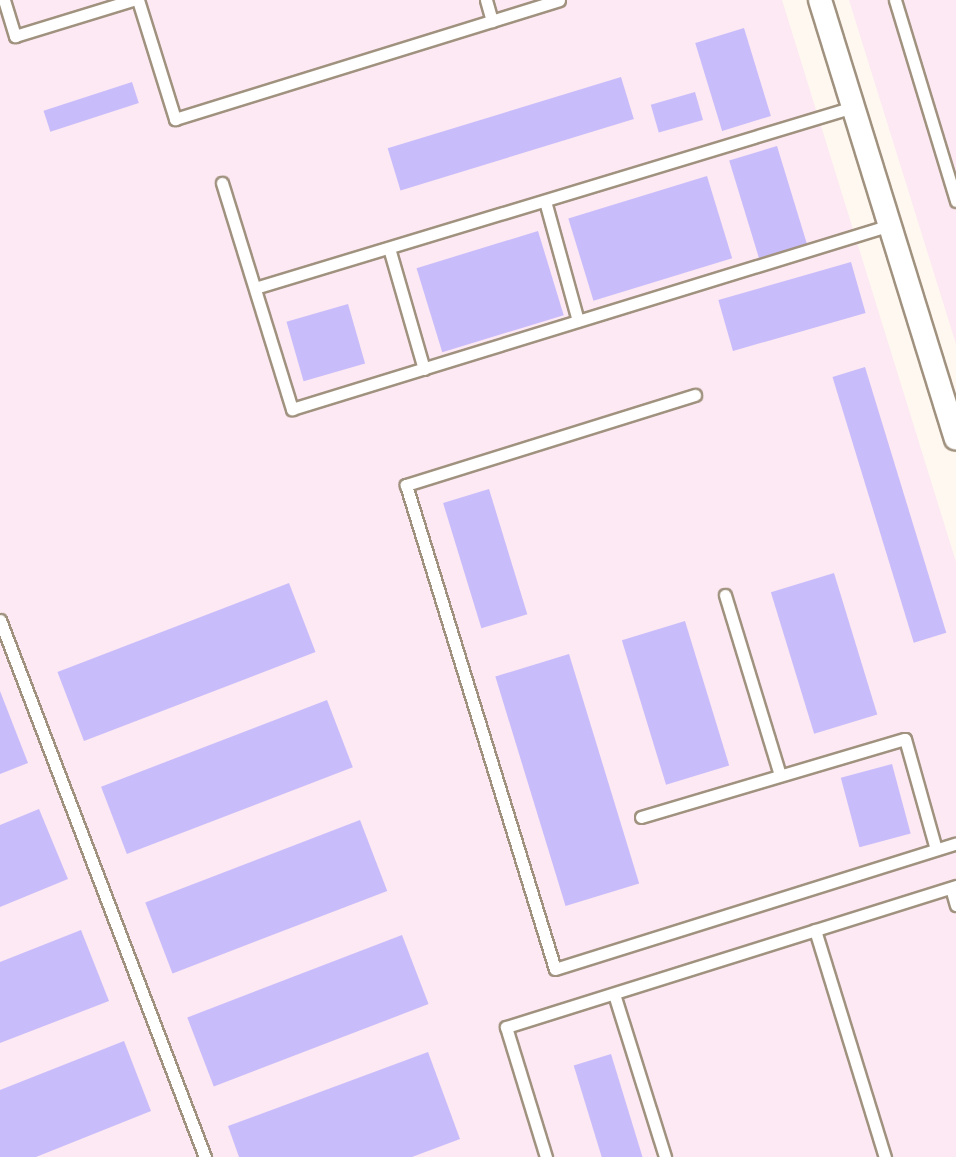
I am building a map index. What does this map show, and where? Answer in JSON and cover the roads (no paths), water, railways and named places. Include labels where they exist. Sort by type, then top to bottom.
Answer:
[{"type":"street","points":[[820,0],[956,438]]},
{"type":"lane","points":[[4,0],[15,36],[135,0],[175,119],[559,0]]},
{"type":"lane","points":[[486,0],[492,21]]},
{"type":"lane","points":[[895,0],[956,201]]},
{"type":"lane","points":[[255,288],[853,107]]},
{"type":"lane","points":[[222,183],[292,409],[890,225]]},
{"type":"lane","points":[[545,201],[578,321]]},
{"type":"lane","points":[[389,248],[424,369]]},
{"type":"lane","points":[[695,395],[406,485],[555,969],[956,843]]},
{"type":"lane","points":[[725,595],[780,775]]},
{"type":"lane","points":[[0,620],[205,1157]]},
{"type":"lane","points":[[641,817],[905,739],[936,849]]},
{"type":"lane","points":[[546,1157],[506,1027],[953,887],[956,905]]},
{"type":"lane","points":[[815,930],[885,1157]]},
{"type":"lane","points":[[614,994],[665,1157]]}]
